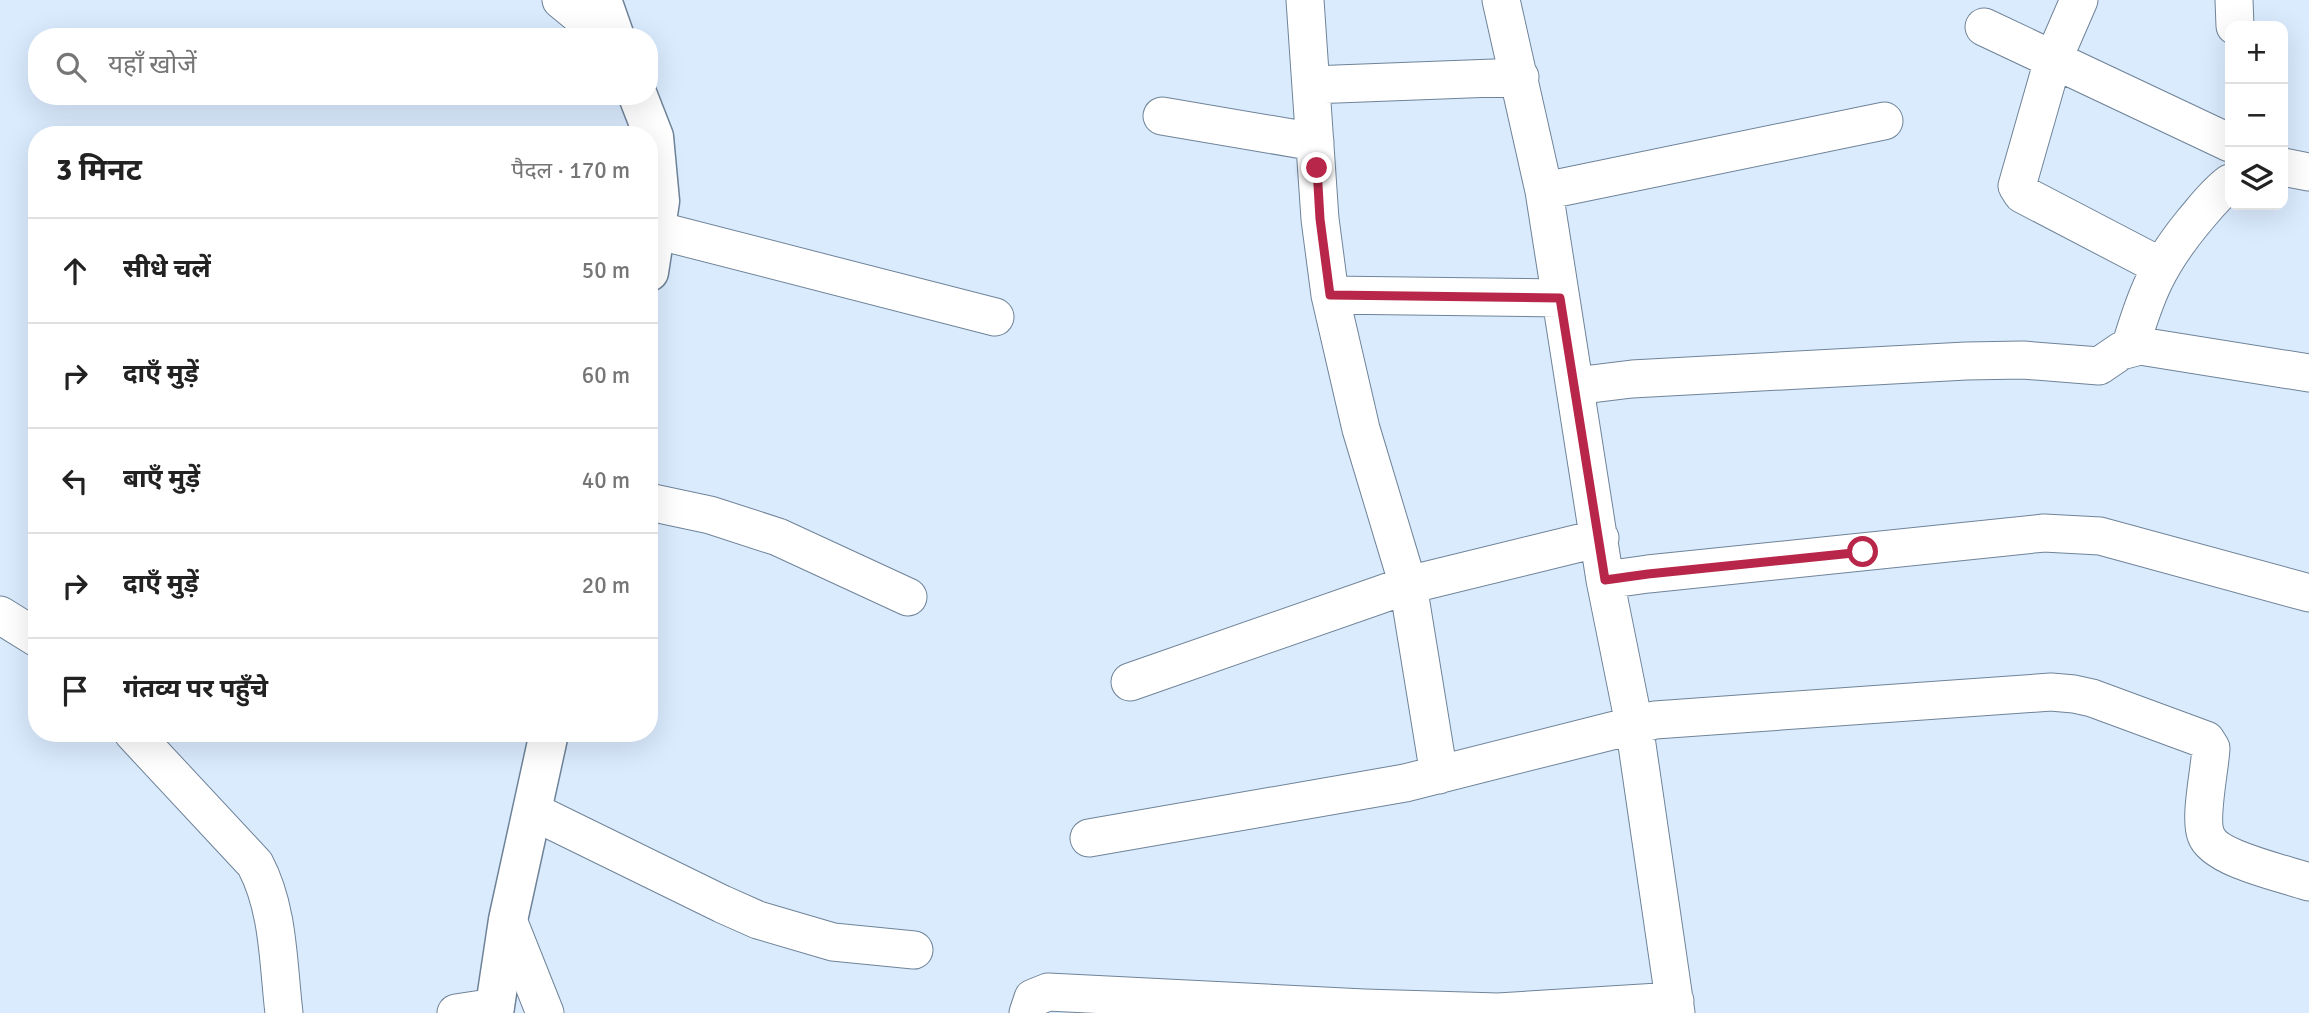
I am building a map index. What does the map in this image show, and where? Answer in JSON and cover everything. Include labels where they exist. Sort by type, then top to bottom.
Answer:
[{"type":"main road","points":[[602,0],[612,28]]},
{"type":"main road","points":[[642,105],[650,126]]},
{"type":"main road","points":[[658,180],[658,216]]},
{"type":"main road","points":[[494,1010],[508,920],[547,742]]},
{"type":"street","points":[[561,0],[595,28]]},
{"type":"street","points":[[1305,0],[1320,219],[1330,295],[1361,429],[1408,585],[1439,775]]},
{"type":"street","points":[[1028,1013],[1033,998],[1048,992],[1498,1012],[1676,1007],[1656,721],[1626,577],[1600,538],[1544,191],[1501,0]]},
{"type":"street","points":[[2079,0],[2053,60],[2017,186],[2022,194],[2160,266]]},
{"type":"street","points":[[2234,0],[2235,21]]},
{"type":"street","points":[[1984,27],[2225,141]]},
{"type":"street","points":[[1311,85],[1520,77]]},
{"type":"street","points":[[1162,116],[1315,142]]},
{"type":"street","points":[[1544,191],[1884,121]]},
{"type":"street","points":[[2288,168],[2309,172]]},
{"type":"street","points":[[2130,348],[2143,304],[2160,266],[2215,194],[2225,187]]},
{"type":"street","points":[[658,231],[995,317]]},
{"type":"street","points":[[1330,295],[1560,298]]},
{"type":"street","points":[[1575,386],[1632,379],[1966,361],[2023,360],[2099,366],[2130,348],[2140,346],[2309,373]]},
{"type":"street","points":[[658,504],[710,515],[768,533],[908,597]]},
{"type":"street","points":[[1626,577],[2044,533],[2085,534],[2309,593]]},
{"type":"street","points":[[1130,682],[1408,585],[1600,538]]},
{"type":"street","points":[[0,615],[28,632]]},
{"type":"street","points":[[1089,838],[1374,789],[1656,721],[2062,693],[2206,740],[2211,748],[2205,835],[2221,852],[2309,882]]},
{"type":"street","points":[[141,742],[255,864],[267,886],[273,912],[284,1013]]},
{"type":"street","points":[[532,811],[758,920],[833,942],[914,950]]},
{"type":"street","points":[[508,920],[545,1013]]},
{"type":"street","points":[[456,1013],[494,1010]]},
{"type":"route","points":[[1317,168],[1320,219],[1330,295],[1560,298],[1605,580],[1863,552]]}]
